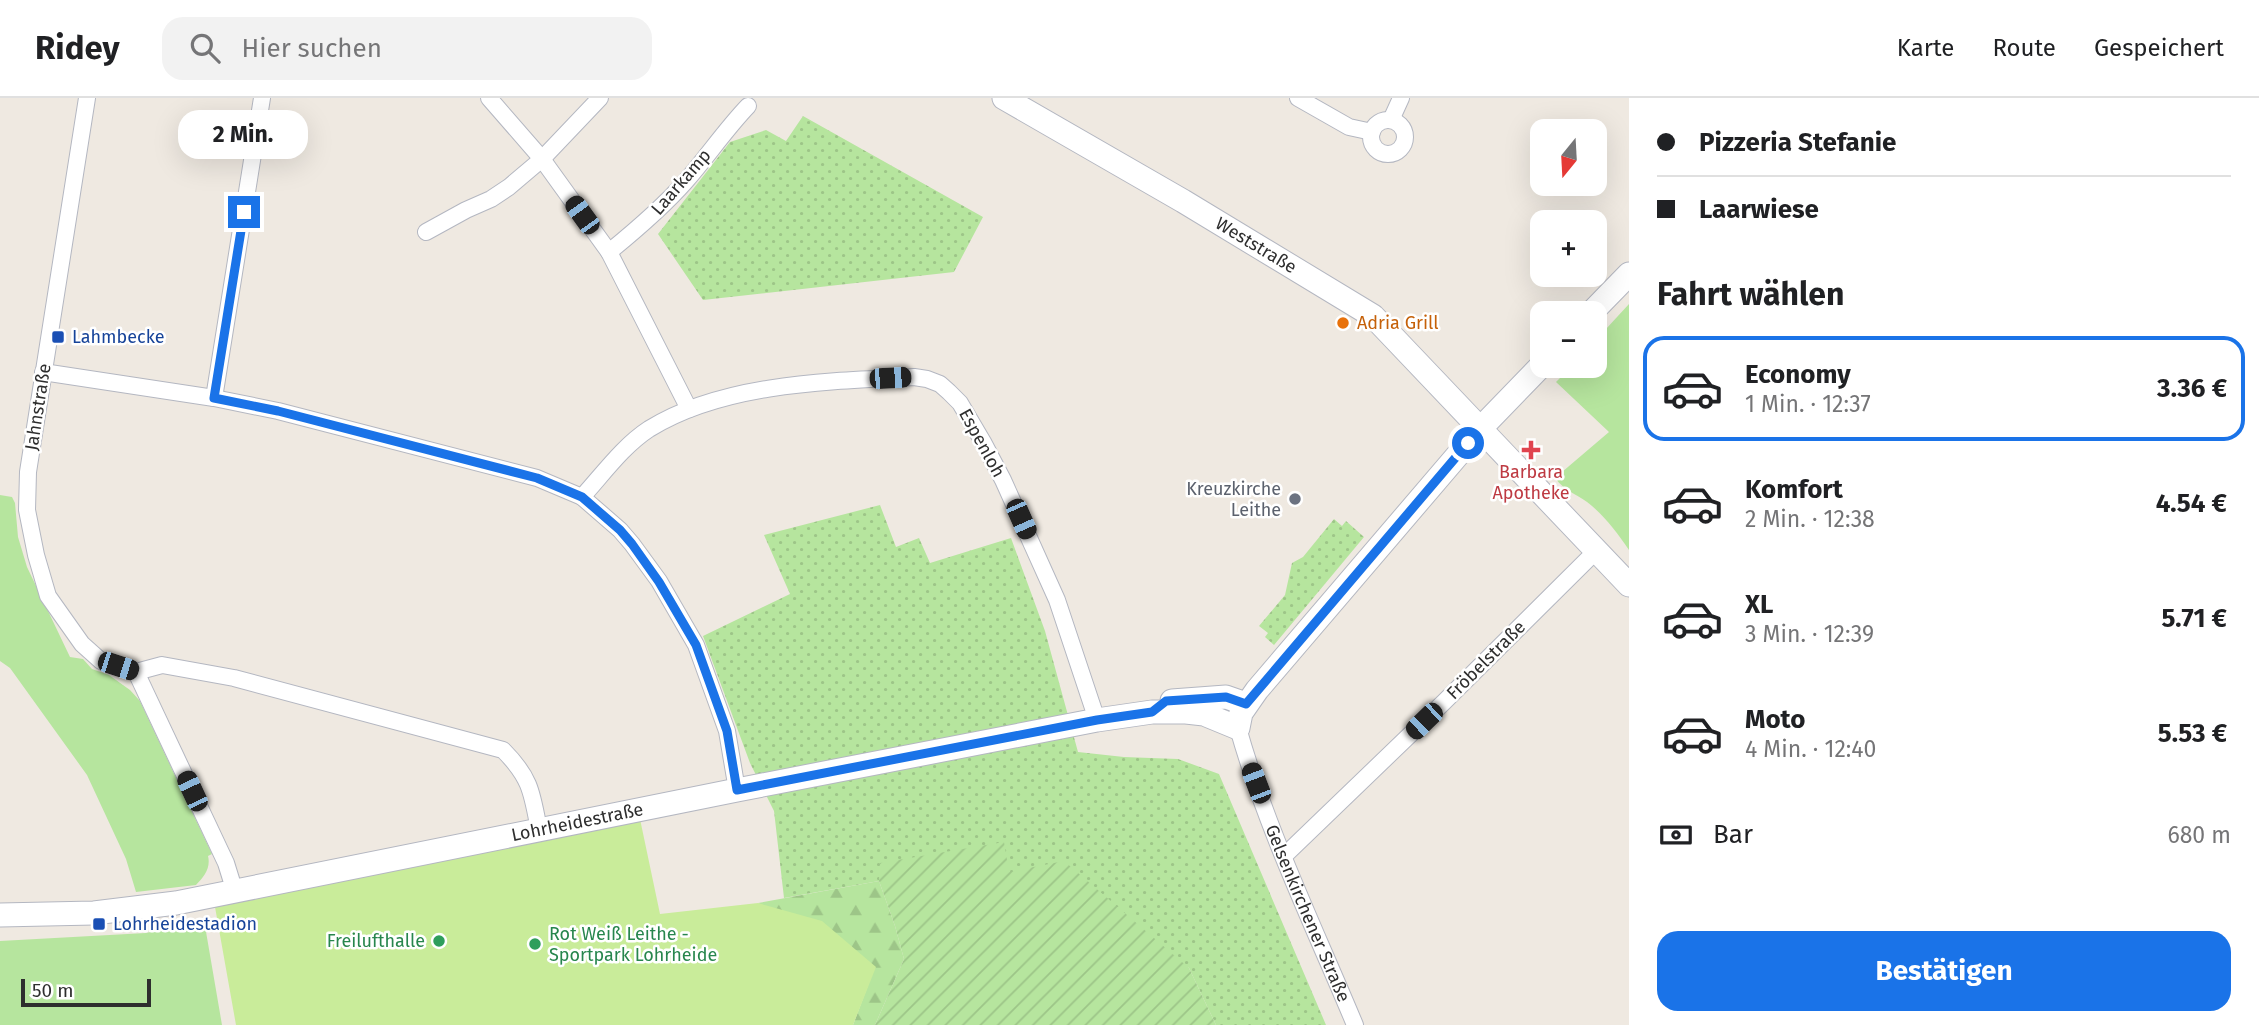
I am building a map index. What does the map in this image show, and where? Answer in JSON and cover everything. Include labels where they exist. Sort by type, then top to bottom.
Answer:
[{"type":"street","name":"Jahnstraße","points":[[87,98],[43,372],[26,499],[36,555],[48,596],[82,644],[101,661],[135,672],[162,666],[234,678],[503,750],[519,766],[531,787],[539,830]]},
{"type":"street","points":[[214,398],[262,98]]},
{"type":"street","points":[[489,98],[542,159],[609,252],[689,410]]},
{"type":"street","points":[[426,232],[466,209],[492,199],[542,159],[600,98]]},
{"type":"street","name":"Weststraße","points":[[1004,98],[1183,201],[1373,316],[1629,586]]},
{"type":"street","points":[[1298,98],[1349,127],[1372,132]]},
{"type":"street","points":[[1391,120],[1401,98]]},
{"type":"street","name":"Laarkamp","points":[[609,252],[649,219],[686,181],[727,128],[748,106]]},
{"type":"street","points":[[1391,120],[1404,130],[1403,146],[1397,151],[1385,154],[1374,146],[1372,132],[1379,122],[1391,120]]},
{"type":"street","points":[[1603,301],[1629,274]]},
{"type":"street","points":[[43,372],[214,398],[278,411],[537,478],[582,497],[632,544],[659,582],[696,645],[727,731],[737,790]]},
{"type":"street","name":"Espenloh","points":[[582,497],[626,449],[649,430],[689,410],[729,398],[818,382],[914,377],[940,384],[960,403],[1003,480],[1057,600],[1097,720]]},
{"type":"street","points":[[1238,729],[1246,704],[1480,429],[1530,377]]},
{"type":"street","name":"Fröbelstraße","points":[[1284,856],[1596,551]]},
{"type":"street","points":[[135,672],[226,863],[235,892]]},
{"type":"street","name":"Lohrheidestraße","points":[[1152,712],[1166,701],[1205,697],[1226,697],[1246,704]]},
{"type":"street","name":"Lohrheidestraße","points":[[0,915],[93,912],[176,903],[1097,720],[1152,712],[1204,714],[1238,729]]},
{"type":"street","name":"Gelsenkirchener Straße","points":[[1238,729],[1284,856],[1355,1025]]},
{"type":"green space","points":[[803,116],[983,217],[954,272],[703,300],[658,234],[730,142],[766,130],[786,141]]},
{"type":"green space","points":[[1629,304],[1629,550],[1597,511],[1563,487],[1555,478],[1609,432],[1556,382],[1560,378],[1607,378],[1607,328]]},
{"type":"green space","points":[[0,495],[12,497],[15,503],[18,537],[27,567],[70,657],[83,659],[92,669],[109,675],[140,701],[212,854],[208,856],[206,872],[196,885],[136,892],[126,859],[87,775],[10,668],[0,661]]},
{"type":"green space","points":[[880,505],[896,547],[919,538],[930,563],[1011,538],[1045,631],[1078,752],[1178,759],[1219,774],[1326,1025],[1216,1025],[1189,968],[1009,872],[879,881],[784,898],[774,811],[750,763],[703,636],[790,594],[764,535]]},
{"type":"green space","points":[[1334,519],[1342,526],[1346,521],[1364,537],[1274,645],[1265,637],[1268,633],[1259,626],[1285,595],[1292,563],[1303,557]]},
{"type":"green space","name":"Rot Weiß Leithe - Sportpark Lohrheide","points":[[640,819],[660,914],[758,903],[822,921],[876,967],[853,1025],[236,1025],[215,907]]},
{"type":"green space","points":[[1004,842],[1009,872],[1064,861],[1189,968],[1216,1025],[875,1025],[904,959],[879,881],[880,863]]},
{"type":"green space","points":[[879,881],[904,959],[875,1025],[853,1025],[875,967],[758,903]]},
{"type":"green space","points":[[204,920],[222,1025],[0,1025],[0,941],[146,933]]},
{"type":"place","name":"Adria Grill","points":[[1343,323]]},
{"type":"place","name":"Lahmbecke","points":[[58,337]]},
{"type":"place","name":"Barbara Apotheke","points":[[1531,450]]},
{"type":"place","name":"Kreuzkirche Leithe","points":[[1295,499]]},
{"type":"place","name":"Lohrheidestadion","points":[[99,924]]},
{"type":"place","name":"Freilufthalle","points":[[439,941]]},
{"type":"place","name":"Rot Weiß Leithe - Sportpark Lohrheide","points":[[535,944]]},
{"type":"route","points":[[244,212],[214,398],[278,411],[537,478],[582,497],[632,544],[659,582],[696,645],[727,731],[737,790],[1097,720],[1152,712],[1166,701],[1226,697],[1246,704],[1468,443]]}]
